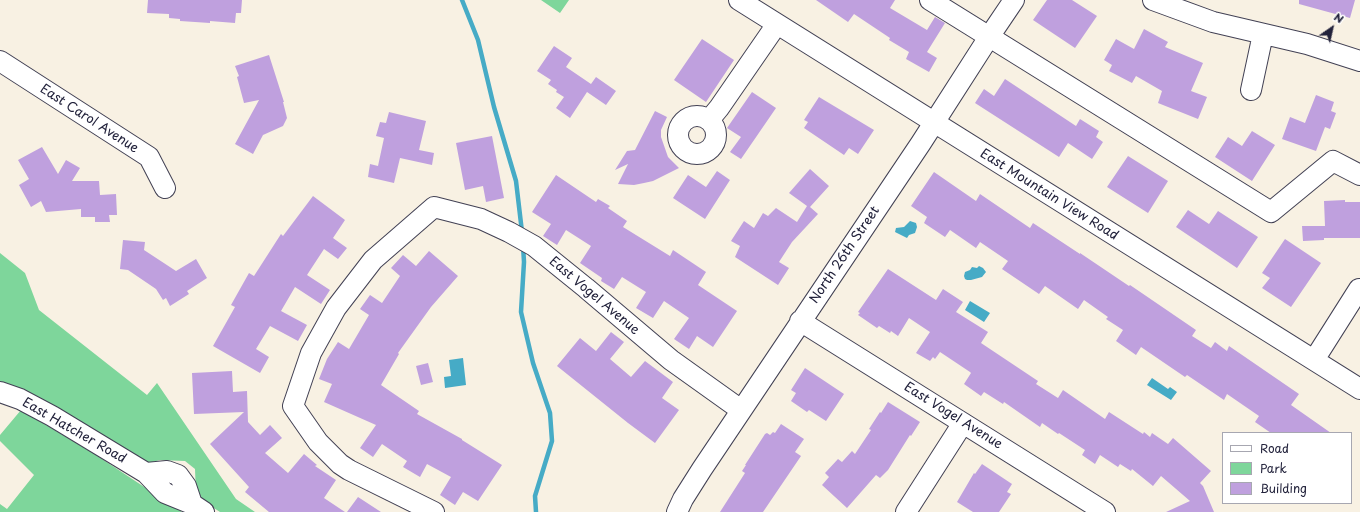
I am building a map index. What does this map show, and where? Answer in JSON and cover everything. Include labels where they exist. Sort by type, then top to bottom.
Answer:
[{"type":"street","name":"East Mountain View Road","points":[[739,0],[1360,389]]},
{"type":"street","points":[[930,0],[1271,212],[1333,161],[1360,175]]},
{"type":"street","name":"North 26th Street","points":[[677,512],[683,499],[702,469],[1014,0]]},
{"type":"street","points":[[1153,0],[1213,22],[1307,44],[1360,61]]},
{"type":"street","points":[[709,120],[719,108],[777,24]]},
{"type":"street","points":[[1251,90],[1263,34]]},
{"type":"street","name":"East Carol Avenue","points":[[0,61],[149,157],[165,188]]},
{"type":"street","name":"East Vogel Avenue","points":[[434,512],[349,470],[340,464],[318,442],[293,406],[311,353],[336,308],[373,260],[434,207],[481,219],[534,246],[671,360],[741,410]]},
{"type":"street","points":[[1314,360],[1359,289]]},
{"type":"street","name":"East Vogel Avenue","points":[[800,321],[1105,512]]},
{"type":"street","name":"East Hatcher Road","points":[[0,392],[20,399],[52,416],[146,473],[167,471],[178,474],[198,508]]},
{"type":"street","points":[[906,512],[963,423]]},
{"type":"green space","points":[[541,0],[569,0],[560,13]]},
{"type":"green space","points":[[0,253],[25,273],[39,310],[147,395],[157,383],[236,499],[255,512],[220,512],[203,501],[196,494],[195,469],[185,461],[160,460],[148,463],[0,385]]},
{"type":"green space","points":[[21,410],[96,455],[182,512],[0,512],[0,504],[7,509],[34,475],[0,441],[0,435]]},
{"type":"water","points":[[910,221],[916,223],[917,227],[915,233],[909,235],[907,238],[895,232],[896,228],[904,227]]},
{"type":"water","points":[[979,266],[986,272],[982,277],[971,280],[965,279],[965,272],[970,270],[972,267],[977,268]]},
{"type":"water","points":[[970,301],[990,313],[984,322],[965,310]]},
{"type":"water","points":[[463,358],[466,385],[445,388],[444,377],[451,376],[449,360]]},
{"type":"water","points":[[1152,378],[1168,389],[1170,387],[1177,392],[1171,400],[1147,385]]},
{"type":"building","points":[[148,0],[242,0],[241,13],[236,13],[235,23],[210,21],[210,23],[180,21],[180,19],[169,18],[169,14],[147,13]]},
{"type":"building","points":[[816,0],[895,0],[890,8],[927,30],[935,17],[945,23],[927,52],[937,58],[929,72],[906,59],[909,52],[889,40],[890,38],[854,14],[848,22]]},
{"type":"building","points":[[1047,0],[1072,0],[1097,16],[1075,48],[1033,20]]},
{"type":"building","points":[[1299,0],[1355,0],[1350,18],[1299,4]]},
{"type":"building","points":[[1144,29],[1168,42],[1165,47],[1203,63],[1191,91],[1207,97],[1198,119],[1158,103],[1162,91],[1136,76],[1132,83],[1109,71],[1112,65],[1104,60],[1116,39],[1134,49]]},
{"type":"building","points":[[702,39],[734,60],[706,102],[674,80]]},
{"type":"building","points":[[554,46],[572,58],[566,67],[591,84],[596,77],[616,91],[606,105],[587,92],[570,118],[556,108],[564,97],[548,84],[551,80],[537,71]]},
{"type":"building","points":[[269,55],[284,102],[287,118],[283,126],[263,135],[253,154],[235,144],[259,100],[244,103],[237,77],[239,76],[235,66]]},
{"type":"building","points":[[1005,79],[1076,126],[1080,119],[1099,131],[1096,137],[1103,142],[1092,159],[1068,143],[1059,157],[975,103],[984,89],[994,96]]},
{"type":"building","points":[[752,92],[776,108],[741,159],[730,152],[741,137],[727,128]]},
{"type":"building","points":[[1316,95],[1334,102],[1331,111],[1336,113],[1330,129],[1325,127],[1316,151],[1282,139],[1290,117],[1305,123]]},
{"type":"building","points":[[819,97],[874,130],[858,154],[849,148],[844,155],[804,128],[808,122],[804,120]]},
{"type":"building","points":[[655,111],[667,117],[661,130],[661,137],[668,157],[679,168],[653,181],[634,185],[618,184],[628,164],[615,170],[627,151],[635,150]]},
{"type":"building","points":[[389,112],[426,121],[419,150],[434,153],[432,165],[400,158],[394,183],[368,177],[370,164],[378,166],[384,138],[376,136],[380,122],[386,123]]},
{"type":"building","points":[[1252,131],[1275,145],[1252,181],[1215,157],[1228,137],[1242,146]]},
{"type":"building","points":[[492,136],[504,198],[486,202],[483,186],[465,190],[456,143]]},
{"type":"building","points":[[42,147],[58,174],[66,160],[80,168],[72,181],[99,181],[100,195],[116,194],[117,215],[109,215],[110,222],[95,222],[95,217],[81,217],[81,209],[46,212],[41,201],[31,207],[19,185],[29,179],[18,160]]},
{"type":"building","points":[[1128,156],[1168,181],[1148,213],[1107,187]]},
{"type":"building","points":[[810,169],[829,186],[810,207],[818,214],[792,242],[779,262],[789,268],[778,285],[735,257],[740,246],[731,241],[744,221],[754,228],[763,213],[768,216],[776,208],[797,222],[807,206],[789,193]]},
{"type":"building","points":[[717,171],[730,180],[705,219],[673,198],[688,175],[706,187]]},
{"type":"building","points":[[934,172],[976,201],[980,194],[1030,228],[1033,223],[1129,286],[1130,285],[1196,330],[1192,336],[1211,348],[1215,342],[1227,351],[1229,346],[1299,394],[1291,405],[1330,432],[1270,432],[1255,422],[1259,416],[1227,394],[1224,400],[1187,375],[1185,377],[1141,347],[1136,355],[1116,341],[1123,330],[1106,319],[1108,317],[1084,300],[1078,309],[1045,286],[1039,294],[1002,269],[1008,261],[980,242],[976,248],[950,230],[945,237],[924,223],[927,217],[911,206]]},
{"type":"building","points":[[556,175],[596,202],[598,199],[610,206],[608,208],[627,221],[623,227],[670,256],[673,250],[706,272],[698,285],[737,311],[713,347],[697,336],[689,349],[674,339],[689,318],[664,301],[653,318],[636,308],[646,292],[622,277],[614,289],[601,281],[602,278],[580,263],[591,246],[566,230],[557,245],[543,236],[551,224],[532,212]]},
{"type":"building","points":[[313,196],[345,220],[333,238],[347,248],[338,259],[324,249],[307,275],[330,290],[321,304],[295,287],[281,311],[307,325],[298,341],[270,326],[256,349],[269,357],[260,373],[213,346],[235,307],[231,305],[249,273],[254,276],[281,234],[283,236]]},
{"type":"building","points":[[1345,200],[1345,202],[1360,202],[1360,238],[1324,238],[1324,240],[1303,241],[1302,226],[1325,226],[1324,201]]},
{"type":"building","points":[[1188,210],[1209,224],[1218,211],[1258,237],[1237,268],[1176,227]]},
{"type":"building","points":[[1285,239],[1321,263],[1291,307],[1262,288],[1270,278],[1262,273]]},
{"type":"building","points":[[123,240],[145,242],[144,250],[176,271],[196,259],[207,278],[187,291],[189,294],[170,306],[166,298],[163,300],[156,289],[128,270],[120,269]]},
{"type":"building","points":[[429,251],[458,276],[431,307],[398,353],[399,354],[381,385],[419,411],[417,414],[462,439],[502,465],[478,501],[463,492],[455,505],[440,495],[451,477],[427,464],[420,477],[403,467],[407,461],[382,444],[373,457],[360,448],[376,425],[324,402],[332,384],[319,379],[327,359],[338,342],[349,349],[369,315],[360,309],[370,295],[382,303],[400,276],[391,268],[403,255],[416,266]]},
{"type":"building","points":[[888,269],[936,300],[943,289],[963,302],[956,312],[988,332],[981,343],[1038,381],[1036,384],[1058,398],[1063,390],[1105,419],[1109,412],[1150,437],[1152,433],[1168,444],[1173,438],[1211,471],[1200,483],[1203,486],[1214,512],[1166,512],[1190,501],[1161,476],[1153,486],[1132,469],[1131,471],[1120,464],[1118,467],[1100,455],[1095,464],[1082,455],[1085,450],[1059,433],[1058,434],[1042,423],[1040,427],[1004,402],[1003,404],[984,392],[981,396],[964,384],[971,373],[940,352],[935,359],[933,357],[930,361],[916,353],[930,332],[909,318],[898,336],[879,326],[877,328],[858,315],[860,313],[858,312]]},
{"type":"building","points":[[611,332],[624,342],[610,359],[631,377],[645,361],[673,382],[662,398],[679,410],[655,443],[557,366],[580,338],[596,351]]},
{"type":"building","points":[[428,363],[433,382],[421,385],[416,366]]},
{"type":"building","points":[[805,368],[844,394],[826,421],[809,410],[807,412],[791,401],[796,393],[791,390]]},
{"type":"building","points":[[232,371],[233,392],[247,391],[248,422],[260,435],[270,425],[282,438],[265,453],[288,473],[304,454],[317,465],[315,466],[336,480],[324,498],[345,512],[269,512],[245,492],[249,487],[210,444],[244,412],[194,414],[192,373]]},
{"type":"building","points":[[888,402],[920,422],[888,470],[880,478],[876,475],[847,508],[822,485],[829,477],[825,473],[838,459],[842,462],[852,451],[855,454],[871,430],[869,429]]},
{"type":"building","points":[[781,424],[804,439],[795,452],[801,456],[763,512],[720,512],[745,473],[742,471],[745,465],[765,434],[767,433],[770,435],[773,432],[775,433]]},
{"type":"building","points":[[982,464],[1012,484],[1007,492],[1011,494],[999,512],[973,512],[957,502],[974,473],[975,474]]},
{"type":"building","points":[[358,497],[381,512],[347,512]]},
{"type":"waterway","points":[[462,0],[478,40],[494,107],[516,181],[522,232]]},
{"type":"waterway","points":[[523,245],[524,262],[521,312],[533,363],[550,413],[552,441],[535,496],[536,512]]}]
